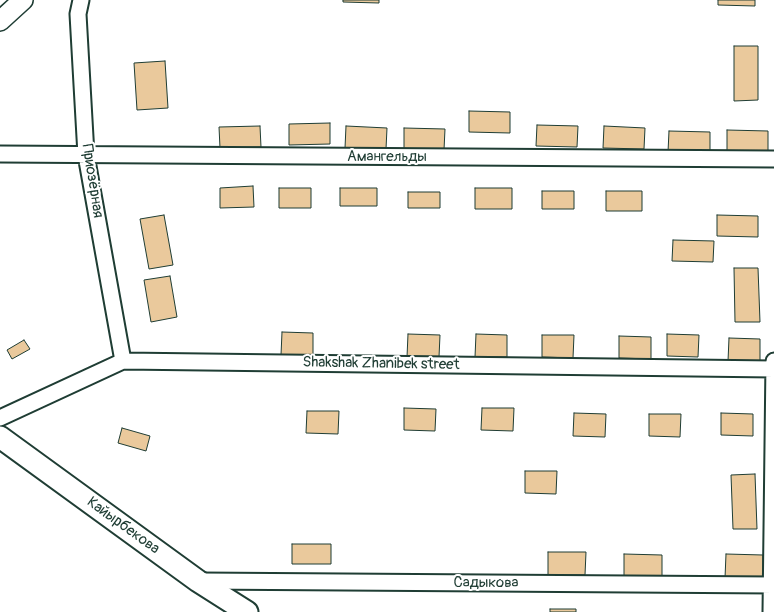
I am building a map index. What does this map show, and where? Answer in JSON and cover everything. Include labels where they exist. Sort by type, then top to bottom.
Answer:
[{"type":"main road","name":"Кайырбекова","points":[[0,437],[198,581],[247,612]]},
{"type":"street","points":[[0,21],[22,0]]},
{"type":"street","name":"Приозёрная","points":[[82,0],[78,14],[86,155],[123,361]]},
{"type":"street","name":"Амангельды","points":[[0,154],[774,159]]},
{"type":"street","name":"Shakshak Zhanibek street","points":[[0,418],[123,361],[774,369]]},
{"type":"street","points":[[771,612],[773,585],[774,362]]},
{"type":"street","name":"Садыкова","points":[[198,581],[773,585]]},
{"type":"building","points":[[343,0],[379,0],[379,3],[343,2]]},
{"type":"building","points":[[718,0],[755,0],[755,6],[718,5]]},
{"type":"building","points":[[734,46],[758,46],[758,100],[734,101]]},
{"type":"building","points":[[165,61],[168,108],[137,110],[134,63]]},
{"type":"building","points":[[469,111],[510,112],[510,133],[469,132]]},
{"type":"building","points":[[330,123],[330,144],[289,145],[289,124]]},
{"type":"building","points":[[537,125],[578,126],[577,147],[536,146]]},
{"type":"building","points":[[260,126],[261,147],[220,148],[219,127]]},
{"type":"building","points":[[346,126],[387,128],[386,149],[345,148]]},
{"type":"building","points":[[604,126],[645,128],[644,149],[603,148]]},
{"type":"building","points":[[404,128],[445,129],[444,150],[404,149]]},
{"type":"building","points":[[727,130],[768,131],[768,152],[727,151]]},
{"type":"building","points":[[669,131],[710,132],[710,153],[668,152]]},
{"type":"building","points":[[253,186],[254,207],[220,208],[220,188]]},
{"type":"building","points":[[279,188],[311,188],[311,208],[279,208]]},
{"type":"building","points":[[340,188],[377,188],[377,206],[340,206]]},
{"type":"building","points":[[475,188],[512,188],[512,209],[475,209]]},
{"type":"building","points":[[542,191],[574,191],[574,209],[542,209]]},
{"type":"building","points":[[606,191],[642,191],[642,211],[606,211]]},
{"type":"building","points":[[408,192],[440,192],[440,208],[408,208]]},
{"type":"building","points":[[164,215],[173,265],[149,269],[140,219]]},
{"type":"building","points":[[717,215],[758,216],[758,237],[717,236]]},
{"type":"building","points":[[673,240],[714,241],[713,262],[672,261]]},
{"type":"building","points":[[734,268],[758,268],[760,322],[735,322]]},
{"type":"building","points":[[170,276],[177,317],[151,322],[144,280]]},
{"type":"building","points":[[282,332],[313,333],[313,355],[281,355]]},
{"type":"building","points":[[408,334],[440,335],[439,357],[407,357]]},
{"type":"building","points":[[476,334],[507,335],[507,357],[475,357]]},
{"type":"building","points":[[667,334],[699,335],[698,357],[667,356]]},
{"type":"building","points":[[542,335],[574,335],[573,358],[542,357]]},
{"type":"building","points":[[619,336],[651,337],[651,359],[619,358]]},
{"type":"building","points":[[729,338],[760,339],[760,362],[728,361]]},
{"type":"building","points":[[24,340],[30,349],[12,359],[7,350]]},
{"type":"building","points":[[404,408],[436,409],[435,431],[404,430]]},
{"type":"building","points":[[482,408],[514,408],[513,431],[481,430]]},
{"type":"building","points":[[307,411],[339,411],[338,434],[306,433]]},
{"type":"building","points":[[574,413],[606,414],[605,437],[573,436]]},
{"type":"building","points":[[721,413],[753,414],[753,436],[721,435]]},
{"type":"building","points":[[649,414],[681,414],[680,437],[649,436]]},
{"type":"building","points":[[122,428],[150,436],[146,451],[118,443]]},
{"type":"building","points":[[525,471],[557,471],[556,494],[525,493]]},
{"type":"building","points":[[755,474],[757,529],[733,529],[731,475]]},
{"type":"building","points":[[292,544],[331,544],[331,564],[292,564]]},
{"type":"building","points":[[548,552],[586,552],[585,575],[548,575]]},
{"type":"building","points":[[624,554],[662,555],[662,578],[624,578]]},
{"type":"building","points":[[726,554],[763,555],[763,578],[725,578]]},
{"type":"building","points":[[550,609],[576,609],[576,612],[550,612]]}]
